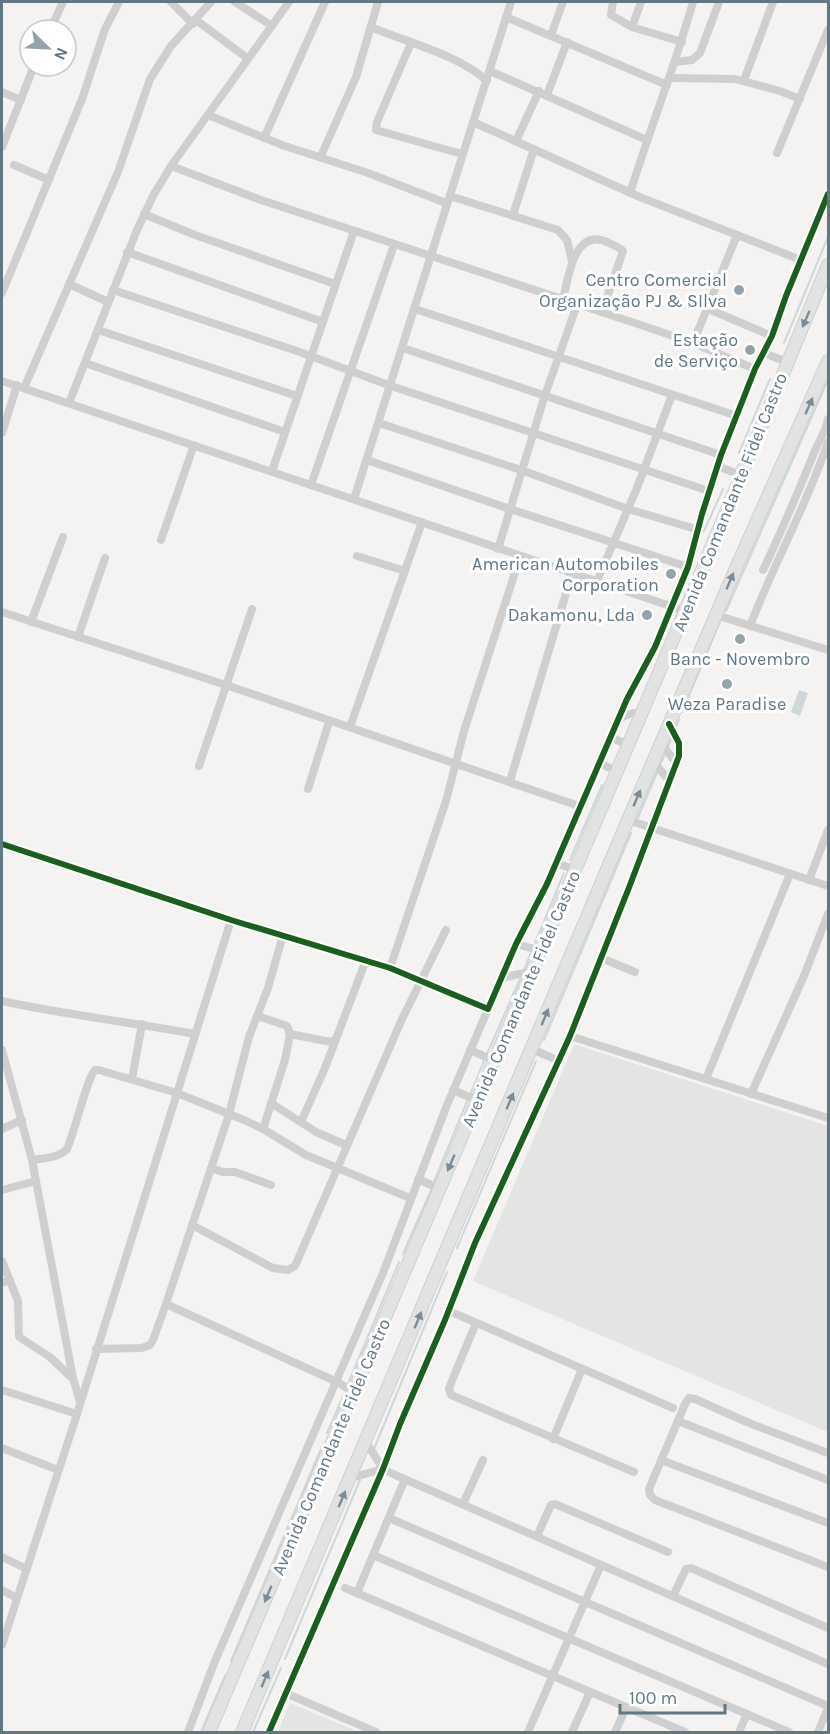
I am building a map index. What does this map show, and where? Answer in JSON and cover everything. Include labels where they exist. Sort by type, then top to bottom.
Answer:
[{"type":"highway","name":"Avenida Comandante Fidel Castro","points":[[209,1732],[542,951],[828,265]]},
{"type":"highway","name":"Avenida Comandante Fidel Castro","points":[[242,1732],[653,761],[828,361]]},
{"type":"street","points":[[56,18],[63,2]]},
{"type":"street","points":[[2,293],[82,99],[105,28],[119,2]]},
{"type":"street","points":[[171,2],[194,22],[247,58]]},
{"type":"street","points":[[2,433],[20,387],[69,284],[122,162],[150,79],[171,46],[211,2]]},
{"type":"street","points":[[235,2],[272,26]]},
{"type":"street","points":[[69,403],[144,214],[171,166],[289,2]]},
{"type":"street","points":[[264,138],[325,2]]},
{"type":"street","points":[[321,156],[356,77],[378,2]]},
{"type":"street","points":[[354,498],[511,2]]},
{"type":"street","points":[[551,35],[563,2]]},
{"type":"street","points":[[613,2],[611,15],[632,27],[682,42]]},
{"type":"street","points":[[632,27],[641,2]]},
{"type":"street","points":[[630,193],[646,140],[682,42],[693,2]]},
{"type":"street","points":[[675,62],[692,60],[700,53],[719,2]]},
{"type":"street","points":[[744,80],[773,2]]},
{"type":"street","points":[[506,17],[669,81],[744,80],[800,99]]},
{"type":"street","points":[[370,27],[461,63],[478,72],[487,81]]},
{"type":"street","points":[[777,153],[828,30]]},
{"type":"street","points":[[516,141],[543,93],[567,42]]},
{"type":"street","points":[[411,43],[377,122],[376,130],[462,154]]},
{"type":"street","points":[[490,71],[646,140]]},
{"type":"street","points":[[2,147],[29,78]]},
{"type":"street","points":[[2,92],[21,100]]},
{"type":"street","points":[[208,115],[282,145],[321,156],[448,200],[513,214],[558,230],[567,240],[572,261]]},
{"type":"street","points":[[473,122],[630,193],[801,260]]},
{"type":"street","points":[[513,214],[534,149]]},
{"type":"street","points":[[14,165],[49,180]]},
{"type":"street","points":[[171,166],[261,200],[693,343],[755,369]]},
{"type":"street","points":[[188,1732],[215,1661],[391,1253],[453,1090],[501,978],[556,863],[615,725],[640,673],[656,647],[688,567],[717,466],[755,369],[772,336],[828,194]]},
{"type":"street","points":[[144,214],[195,235],[335,284]]},
{"type":"street","points":[[272,471],[354,231]]},
{"type":"street","points":[[693,343],[737,235]]},
{"type":"street","points":[[563,300],[572,261],[580,249],[594,238],[622,250],[623,255],[602,312]]},
{"type":"street","points":[[311,485],[394,245]]},
{"type":"street","points":[[127,252],[324,322]]},
{"type":"street","points":[[69,284],[108,302]]},
{"type":"street","points":[[113,290],[311,356],[391,386],[709,491]]},
{"type":"street","points":[[498,549],[544,395],[577,305]]},
{"type":"street","points":[[706,308],[772,336]]},
{"type":"street","points":[[415,309],[737,416]]},
{"type":"street","points":[[98,330],[297,396]]},
{"type":"street","points":[[403,348],[722,455]]},
{"type":"street","points":[[764,353],[788,362]]},
{"type":"street","points":[[85,363],[285,432]]},
{"type":"street","points":[[2,381],[685,611]]},
{"type":"street","points":[[597,581],[628,509],[672,395]]},
{"type":"street","points":[[763,570],[806,476],[814,452],[826,430],[828,419]]},
{"type":"street","points":[[379,423],[521,470],[628,509],[699,530]]},
{"type":"street","points":[[750,626],[774,566],[790,538],[828,441]]},
{"type":"street","points":[[161,540],[194,445]]},
{"type":"street","points":[[367,460],[510,510],[688,567]]},
{"type":"street","points":[[717,466],[741,475]]},
{"type":"street","points":[[350,727],[422,522]]},
{"type":"street","points":[[31,622],[63,537]]},
{"type":"street","points":[[357,556],[405,571]]},
{"type":"street","points":[[390,968],[446,801],[464,731],[520,557]]},
{"type":"street","points":[[78,637],[105,558]]},
{"type":"street","points":[[510,782],[572,573]]},
{"type":"street","points":[[199,766],[252,609]]},
{"type":"street","points":[[2,612],[226,685],[579,806]]},
{"type":"street","points":[[716,615],[828,650]]},
{"type":"street","points":[[615,725],[626,715],[635,712],[642,713]]},
{"type":"street","points":[[308,789],[330,722]]},
{"type":"street","points":[[268,1732],[383,1469],[475,1243],[570,1036],[670,782],[680,743],[669,724]]},
{"type":"street","points":[[610,737],[628,745]]},
{"type":"street","points":[[661,743],[676,763]]},
{"type":"street","points":[[653,761],[670,782]]},
{"type":"street","points":[[598,763],[617,771]]},
{"type":"street","points":[[628,820],[828,886]]},
{"type":"street","points":[[809,880],[828,830]]},
{"type":"street","points":[[2,844],[231,920],[390,968],[488,1009]]},
{"type":"street","points":[[556,863],[576,870]]},
{"type":"street","points":[[706,1079],[790,874]]},
{"type":"street","points":[[751,1094],[804,976],[828,914]]},
{"type":"street","points":[[2,1645],[77,1414],[231,920]]},
{"type":"street","points":[[192,1225],[273,1268],[281,1270],[292,1268],[298,1261],[402,1018],[446,930]]},
{"type":"street","points":[[96,1349],[147,1347],[153,1340],[229,1114],[249,1037],[258,1016],[283,935]]},
{"type":"street","points":[[516,944],[542,951]]},
{"type":"street","points":[[601,958],[635,972]]},
{"type":"street","points":[[301,1122],[326,1068],[366,960]]},
{"type":"street","points":[[501,978],[533,971]]},
{"type":"street","points":[[2,1001],[81,1017],[142,1024],[195,1034]]},
{"type":"street","points":[[258,1016],[287,1026],[290,1034],[263,1129]]},
{"type":"street","points":[[132,1079],[142,1024]]},
{"type":"street","points":[[290,1034],[328,1041],[336,1040]]},
{"type":"street","points":[[570,1036],[828,1118]]},
{"type":"street","points":[[532,1049],[559,1060]]},
{"type":"street","points":[[2,1050],[5,1079],[22,1120],[32,1160],[73,1378],[80,1402]]},
{"type":"street","points":[[470,1050],[495,1061]]},
{"type":"street","points":[[32,1160],[64,1153],[68,1149],[91,1076],[95,1070],[177,1093],[229,1114],[263,1129],[306,1155],[410,1198]]},
{"type":"street","points":[[453,1090],[478,1101]]},
{"type":"street","points":[[271,1103],[316,1132],[346,1145]]},
{"type":"street","points":[[2,1129],[22,1120]]},
{"type":"street","points":[[211,1168],[223,1172],[235,1172],[271,1185]]},
{"type":"street","points":[[418,1179],[440,1189]]},
{"type":"street","points":[[2,1199],[6,1189],[36,1181]]},
{"type":"street","points":[[391,1253],[410,1261]]},
{"type":"street","points":[[2,1261],[6,1282],[18,1301],[19,1337],[39,1349],[73,1378]]},
{"type":"street","points":[[166,1304],[335,1381],[354,1392]]},
{"type":"street","points":[[449,1311],[673,1408]]},
{"type":"street","points":[[476,1323],[451,1383],[449,1389],[451,1395],[634,1472]]},
{"type":"street","points":[[553,1438],[582,1369]]},
{"type":"street","points":[[2,1390],[77,1414]]},
{"type":"street","points":[[828,1453],[689,1398],[649,1489],[650,1495],[655,1500],[828,1568]]},
{"type":"street","points":[[678,1421],[828,1480]]},
{"type":"street","points":[[366,1442],[383,1469],[828,1664]]},
{"type":"street","points":[[2,1448],[58,1470]]},
{"type":"street","points":[[463,1504],[483,1460]]},
{"type":"street","points":[[662,1460],[828,1523]]},
{"type":"street","points":[[351,1478],[383,1469]]},
{"type":"street","points":[[357,1593],[405,1479]]},
{"type":"street","points":[[537,1536],[547,1511],[551,1505],[555,1504],[668,1552]]},
{"type":"street","points":[[389,1518],[828,1707],[818,1732]]},
{"type":"street","points":[[373,1555],[789,1732]]},
{"type":"street","points":[[2,1557],[27,1569]]},
{"type":"street","points":[[528,1732],[601,1565]]},
{"type":"street","points":[[673,1596],[686,1569],[691,1568],[828,1628]]},
{"type":"street","points":[[345,1588],[590,1692],[665,1729],[685,1732]]},
{"type":"street","points":[[2,1590],[17,1598]]},
{"type":"street","points":[[572,1732],[590,1692]]},
{"type":"street","points":[[285,1693],[376,1732]]},
{"type":"street","points":[[615,1732],[626,1708]]},
{"type":"street","points":[[739,1732],[747,1714]]},
{"type":"shaded area","points":[[799,690],[808,693],[800,716],[791,712]]},
{"type":"shaded area","points":[[574,1044],[828,1126],[828,1432],[473,1281]]},
{"type":"shaded area","points":[[290,1703],[359,1732],[278,1732]]},
{"type":"waterway","points":[[784,343],[828,237]]},
{"type":"waterway","points":[[739,453],[770,379]]},
{"type":"waterway","points":[[726,611],[828,380]]},
{"type":"waterway","points":[[704,531],[723,489]]},
{"type":"waterway","points":[[682,712],[720,622]]},
{"type":"waterway","points":[[675,729],[679,720]]},
{"type":"waterway","points":[[667,749],[672,737]]},
{"type":"waterway","points":[[660,765],[665,754]]},
{"type":"waterway","points":[[637,820],[658,770]]},
{"type":"waterway","points":[[570,860],[602,785]]},
{"type":"waterway","points":[[544,1040],[631,833]]},
{"type":"waterway","points":[[535,943],[564,873]]},
{"type":"waterway","points":[[524,970],[531,952]]},
{"type":"waterway","points":[[487,1054],[520,979]]},
{"type":"waterway","points":[[470,1095],[484,1061]]},
{"type":"waterway","points":[[457,1248],[536,1061]]},
{"type":"waterway","points":[[434,1182],[468,1099]]},
{"type":"waterway","points":[[403,1254],[432,1188]]},
{"type":"waterway","points":[[348,1384],[399,1262]]},
{"type":"waterway","points":[[374,1449],[447,1272]]},
{"type":"waterway","points":[[327,1433],[344,1394]]},
{"type":"waterway","points":[[231,1661],[323,1444]]},
{"type":"waterway","points":[[285,1659],[360,1480]]},
{"type":"waterway","points":[[253,1732],[281,1668]]},
{"type":"waterway","points":[[201,1732],[225,1676]]},
{"type":"cycle path","points":[[2,844],[231,920],[390,968],[488,1009],[516,944],[547,884],[627,699],[655,647],[688,567],[721,455],[755,369],[772,336],[828,194]]},
{"type":"cycle path","points":[[269,1732],[383,1469],[475,1243],[570,1036],[630,885],[679,756],[679,743],[669,724]]},
{"type":"place","name":"Centro Comercial Organização PJ & SIlva","points":[[739,290]]},
{"type":"place","name":"Estação de Serviço","points":[[750,350]]},
{"type":"place","name":"American Automobiles Corporation","points":[[671,574]]},
{"type":"place","name":"Dakamonu, Lda","points":[[647,615]]},
{"type":"place","name":"Banc - Novembro","points":[[740,639]]},
{"type":"place","name":"Weza Paradise","points":[[727,684]]}]
